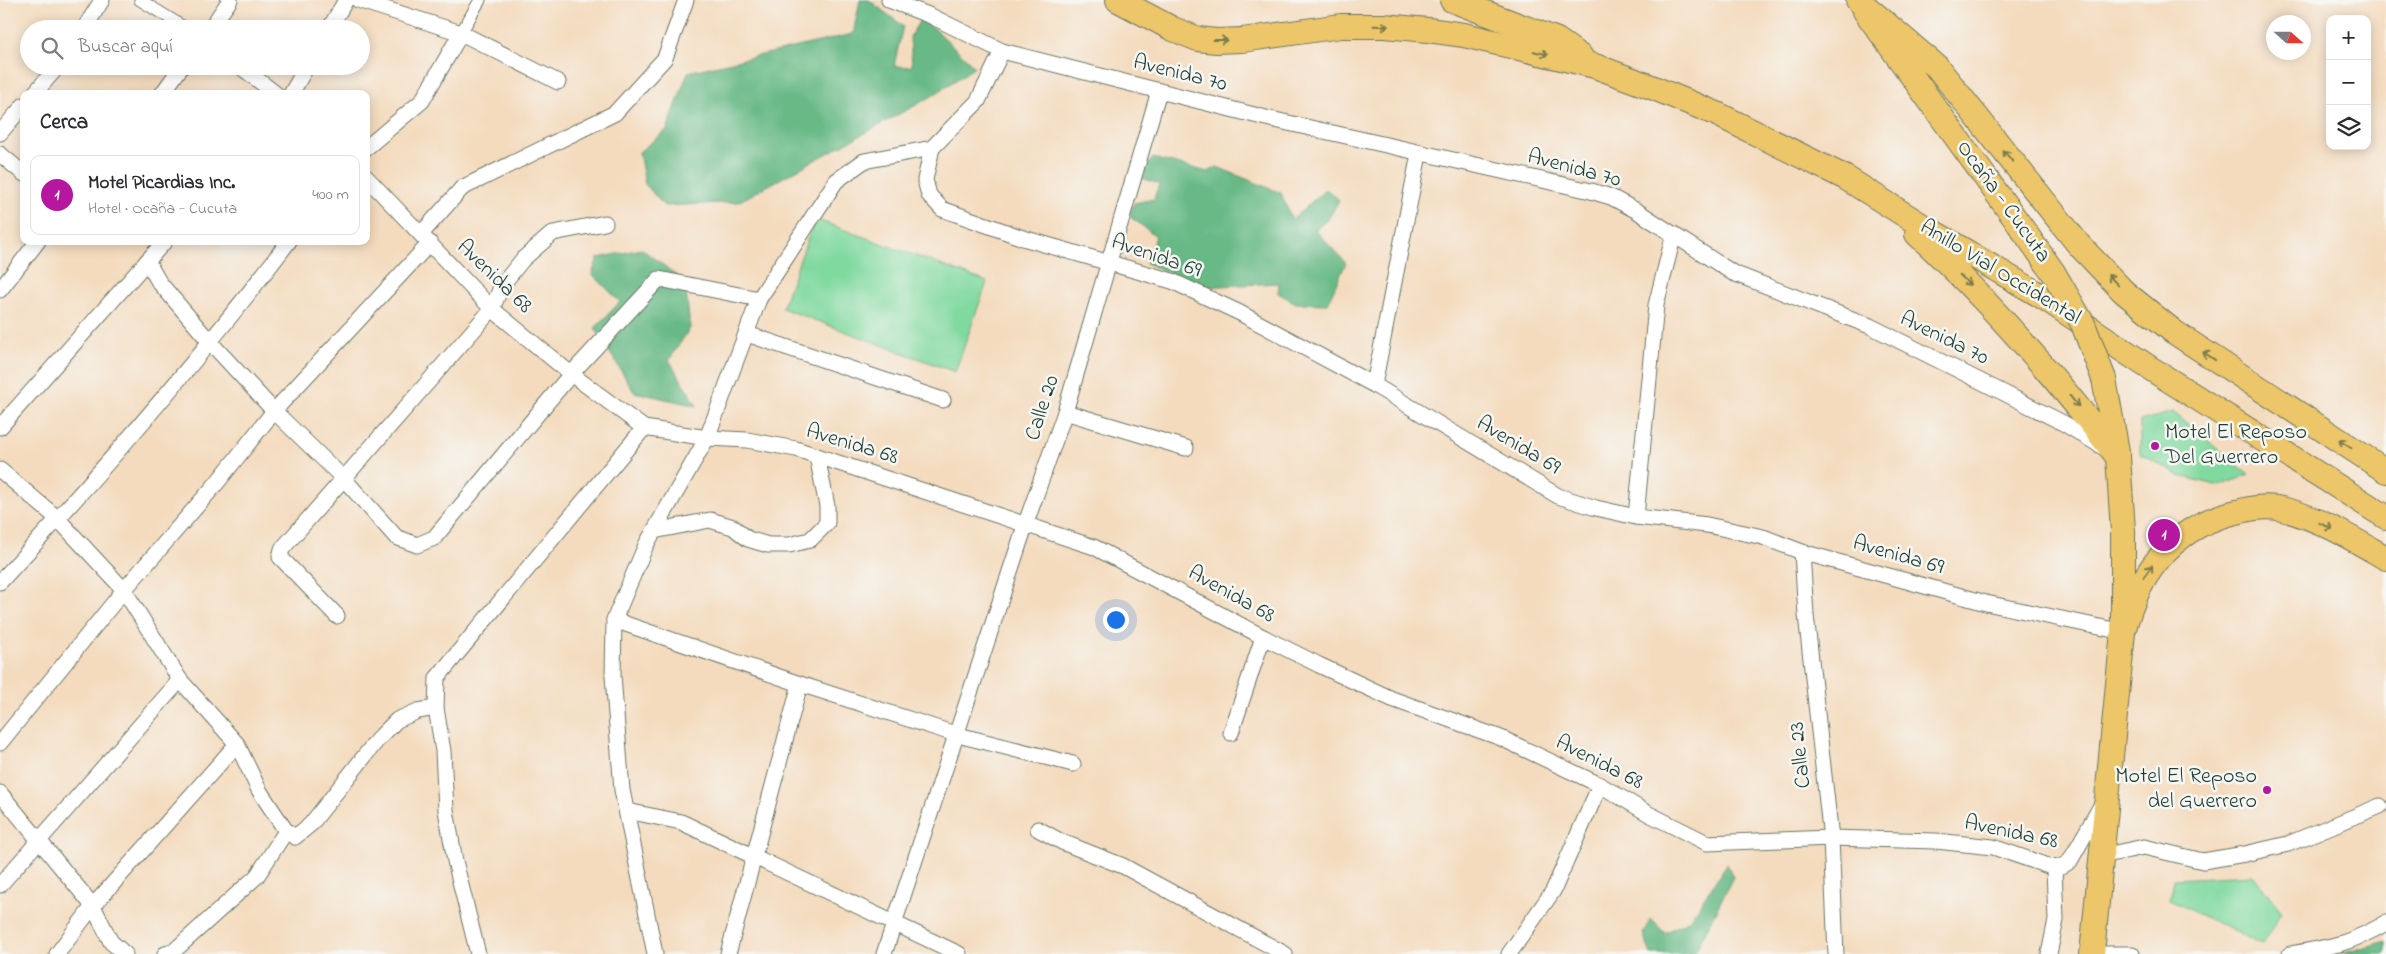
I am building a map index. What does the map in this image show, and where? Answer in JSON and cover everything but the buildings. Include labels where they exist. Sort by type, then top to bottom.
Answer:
[{"type":"main road","name":"Anillo Vial Occidental","points":[[1118,0],[1173,29],[1198,39],[1216,41],[1242,40],[1341,26],[1384,26],[1428,30],[1464,35],[1595,66],[1654,88],[1717,114],[1818,162],[2043,297],[2153,370],[2386,516]]},
{"type":"main road","points":[[1153,0],[1160,15],[1173,29]]},
{"type":"main road","name":"Anillo Vial Occidental","points":[[1452,0],[1557,40],[1595,66]]},
{"type":"main road","points":[[1857,0],[1937,67],[2079,245],[2124,292],[2174,332],[2386,471]]},
{"type":"main road","name":"Ocaña - Cucuta","points":[[1857,0],[2053,272],[2082,324],[2104,379],[2118,457],[2122,531],[2123,632]]},
{"type":"main road","points":[[1879,198],[1931,246],[2005,322],[2074,401],[2118,457]]},
{"type":"main road","points":[[2092,954],[2123,632],[2130,605],[2142,580],[2158,558],[2178,539],[2201,524],[2226,514],[2253,508],[2281,508],[2341,533],[2386,558]]},
{"type":"street","points":[[90,20],[102,0]]},
{"type":"street","points":[[140,0],[173,20]]},
{"type":"street","points":[[216,20],[230,0]]},
{"type":"street","points":[[334,20],[346,0]]},
{"type":"street","points":[[358,0],[461,33],[558,82]]},
{"type":"street","points":[[370,145],[422,101],[480,0]]},
{"type":"street","points":[[0,743],[124,590],[216,484],[274,411],[426,239],[462,188],[615,113],[665,58],[686,0]]},
{"type":"street","name":"Avenida 70","points":[[889,0],[932,16],[1002,51],[1419,154],[1611,197],[1674,234],[1734,273],[1870,326],[2065,424],[2118,457]]},
{"type":"street","points":[[655,954],[622,790],[613,676],[614,620],[654,531],[707,438],[759,299],[836,181],[864,161],[932,148],[978,101],[1002,51]]},
{"type":"street","points":[[37,90],[50,75]]},
{"type":"street","points":[[165,90],[176,75]]},
{"type":"street","points":[[252,75],[271,90]]},
{"type":"street","points":[[293,90],[303,75]]},
{"type":"street","name":"Calle 20","points":[[884,954],[958,735],[1026,523],[1065,412],[1159,91]]},
{"type":"street","points":[[0,132],[20,110]]},
{"type":"street","name":"Avenida 69","points":[[932,148],[925,180],[929,195],[942,209],[1023,238],[1172,281],[1240,313],[1374,384],[1558,496],[1596,508],[1636,517],[1707,525],[1763,537],[1802,552],[1986,603],[2123,632]]},
{"type":"street","points":[[0,154],[20,171]]},
{"type":"street","points":[[1374,384],[1419,154]]},
{"type":"street","name":"Avenida 68","points":[[370,181],[492,309],[571,374],[644,428],[707,438],[746,440],[796,449],[1026,523],[1094,547],[1263,637],[1392,699],[1501,738],[1600,785],[1649,814],[1707,843],[1831,838],[1936,841],[1993,847],[2054,868],[2061,867],[2070,861],[2109,792]]},
{"type":"street","points":[[337,616],[280,557],[282,549],[492,309],[502,285],[523,259],[553,233],[605,223]]},
{"type":"street","points":[[1636,517],[1656,305],[1674,234]]},
{"type":"street","points":[[0,290],[35,245]]},
{"type":"street","points":[[0,427],[161,245]]},
{"type":"street","points":[[0,582],[210,342],[286,245]]},
{"type":"street","points":[[147,261],[159,282],[210,342],[274,411],[344,479],[396,536],[417,545],[434,538],[571,374],[659,279],[759,299]]},
{"type":"street","points":[[747,334],[943,400]]},
{"type":"street","points":[[1065,412],[1186,448]]},
{"type":"street","points":[[478,954],[454,853],[446,810],[443,750],[436,708],[437,678],[644,428]]},
{"type":"street","points":[[654,531],[710,520],[733,527],[748,539],[768,545],[790,545],[810,540],[827,523],[828,506],[817,456]]},
{"type":"street","points":[[0,470],[57,518],[124,590],[180,680],[237,744],[259,790],[286,831],[295,837],[312,824],[378,739],[397,720],[418,711],[436,708]]},
{"type":"street","name":"Calle 23","points":[[1802,552],[1806,615],[1831,838],[1836,954]]},
{"type":"street","points":[[614,620],[800,684],[958,735],[1073,764]]},
{"type":"street","points":[[1231,733],[1263,637]]},
{"type":"street","points":[[0,885],[38,839],[180,680]]},
{"type":"street","points":[[728,954],[800,684]]},
{"type":"street","points":[[57,954],[93,906],[237,744]]},
{"type":"street","points":[[1509,954],[1553,891],[1600,785]]},
{"type":"street","points":[[0,793],[93,906],[111,942],[125,954]]},
{"type":"street","points":[[2101,856],[2144,847],[2203,861],[2245,854],[2288,844],[2380,806]]},
{"type":"street","points":[[627,811],[681,822],[959,954]]},
{"type":"street","points":[[1038,829],[1062,842],[1123,866],[1285,954]]},
{"type":"street","points":[[165,954],[174,951],[257,876],[286,831]]},
{"type":"street","points":[[2049,954],[2056,920],[2054,868]]},
{"type":"street","points":[[2290,954],[2340,945],[2362,937],[2386,923]]},
{"type":"street","points":[[2092,954],[2132,954]]},
{"type":"green space","points":[[860,0],[869,0],[903,26],[894,66],[912,67],[910,37],[920,20],[935,29],[975,67],[929,98],[738,202],[664,206],[645,184],[639,152],[667,130],[688,72],[853,34]]},
{"type":"green space","points":[[1153,158],[1208,172],[1217,167],[1281,193],[1292,220],[1326,189],[1339,200],[1329,218],[1315,230],[1346,263],[1327,304],[1296,303],[1278,293],[1279,283],[1201,287],[1146,263],[1156,236],[1129,216],[1134,203],[1154,199],[1159,184],[1139,177]]},
{"type":"green space","points":[[815,219],[987,282],[955,372],[782,308]]},
{"type":"green space","points":[[642,249],[685,282],[690,328],[669,360],[697,406],[634,392],[595,328],[620,302],[592,274],[598,258]]},
{"type":"green space","points":[[2173,412],[2249,475],[2220,486],[2180,476],[2140,454],[2140,421]]},
{"type":"green space","points":[[1727,864],[1733,877],[1694,954],[1651,954],[1643,934],[1651,919],[1665,933],[1689,920]]},
{"type":"green space","points":[[2253,875],[2282,912],[2262,945],[2170,900],[2174,879]]},
{"type":"green space","points":[[2386,941],[2386,954],[2341,954]]},
{"type":"place","name":"Motel El Reposo Del Guerrero","points":[[2155,446]]},
{"type":"place","name":"Motel Picardias Inc.","points":[[2164,535]]},
{"type":"place","name":"Motel El Reposo del Guerrero","points":[[2267,790]]}]
